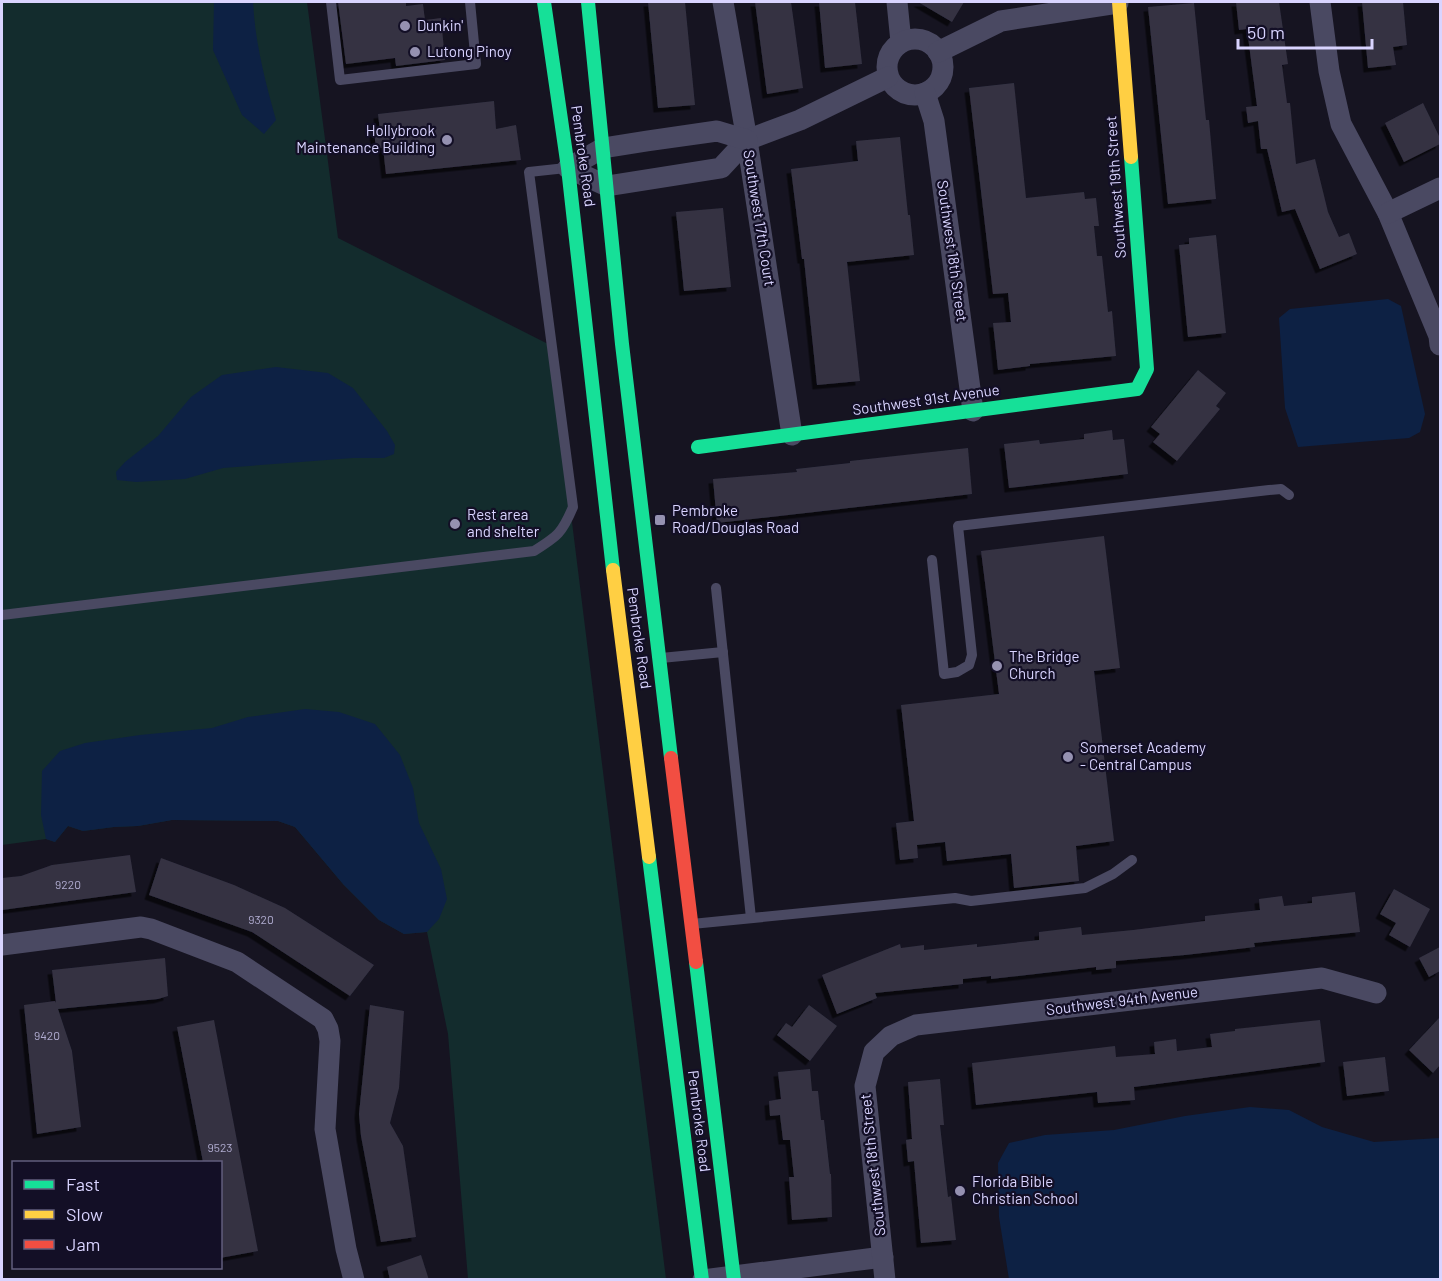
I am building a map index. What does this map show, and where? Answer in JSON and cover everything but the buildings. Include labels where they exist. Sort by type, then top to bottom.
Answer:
[{"type":"main road","name":"Pembroke Road","points":[[544,2],[568,168],[612,559],[643,661],[692,924],[734,1277]]},
{"type":"main road","name":"Pembroke Road","points":[[588,2],[622,345],[643,661],[703,1280]]},
{"type":"main road","name":"Southwest 19th Street","points":[[1119,2],[1147,369]]},
{"type":"main road","name":"Southwest 91st Avenue","points":[[698,447],[1137,389],[1147,369]]},
{"type":"street","name":"Southwest 17th Court","points":[[723,2],[747,140],[792,435]]},
{"type":"street","points":[[897,2],[901,42]]},
{"type":"street","points":[[938,52],[1001,21],[1119,2]]},
{"type":"street","points":[[1320,2],[1329,71],[1341,124],[1388,213],[1439,336],[1440,345]]},
{"type":"street","points":[[912,39],[922,40],[933,45],[938,52],[943,64],[940,75],[936,85],[925,93],[917,95],[906,93],[897,88],[888,76],[888,59],[893,49],[901,42],[912,39]]},
{"type":"street","points":[[568,168],[607,186],[721,168],[747,140],[800,120],[888,76]]},
{"type":"street","name":"Southwest 18th Street","points":[[925,93],[934,121],[973,411]]},
{"type":"street","points":[[568,168],[603,148],[717,131],[747,140]]},
{"type":"street","points":[[1388,213],[1440,188]]},
{"type":"street","points":[[2,945],[141,927],[151,929],[237,962],[322,1019],[328,1029],[330,1041],[325,1129],[346,1249],[354,1280]]},
{"type":"street","name":"Southwest 94th Avenue","points":[[874,1052],[891,1036],[916,1025],[1322,978],[1376,993]]},
{"type":"street","name":"Southwest 18th Street","points":[[874,1052],[865,1086],[885,1280]]},
{"type":"street","points":[[703,1280],[883,1257]]},
{"type":"lane","points":[[331,2],[340,80],[476,64],[470,2]]},
{"type":"lane","points":[[2,615],[534,551],[553,540],[564,530],[573,507],[529,172],[568,168]]},
{"type":"lane","points":[[932,560],[944,674],[957,672],[969,665],[972,655],[958,526],[1269,490],[1281,489],[1289,495]]},
{"type":"lane","points":[[716,588],[751,918]]},
{"type":"lane","points":[[643,661],[723,652]]},
{"type":"lane","points":[[692,924],[955,898],[971,901],[1084,888],[1113,874],[1132,860]]},
{"type":"green space","points":[[2,2],[307,2],[338,238],[550,345],[666,1279],[468,1279],[448,1034],[427,932],[404,934],[379,920],[343,884],[295,827],[278,821],[172,820],[83,831],[68,826],[55,842],[46,839],[2,845]]},
{"type":"water","points":[[214,2],[253,2],[261,61],[276,120],[264,134],[242,115],[213,50]]},
{"type":"water","points":[[1388,299],[1401,306],[1425,414],[1420,432],[1409,438],[1298,447],[1285,408],[1279,318],[1290,309]]},
{"type":"water","points":[[276,367],[328,373],[353,388],[387,431],[395,445],[394,454],[384,458],[353,458],[223,468],[185,479],[136,482],[117,480],[116,472],[158,436],[191,397],[222,375]]},
{"type":"water","points":[[305,709],[339,712],[375,724],[400,755],[413,788],[419,823],[441,869],[447,899],[439,919],[427,932],[404,934],[379,920],[343,884],[295,827],[278,821],[172,820],[83,831],[68,826],[55,842],[46,839],[41,815],[42,771],[60,751],[85,743],[212,728],[248,717]]},
{"type":"water","points":[[1250,1107],[1289,1110],[1322,1127],[1374,1142],[1440,1138],[1440,1279],[1009,1279],[999,1217],[998,1163],[1009,1143],[1045,1135],[1114,1130],[1185,1116]]},
{"type":"traffic: fast","points":[[544,2],[568,168],[613,570]]},
{"type":"traffic: fast","points":[[588,2],[622,344],[671,758]]},
{"type":"traffic: fast","points":[[698,447],[1137,389],[1147,369],[1131,157]]},
{"type":"traffic: fast","points":[[649,857],[702,1280]]},
{"type":"traffic: fast","points":[[696,962],[734,1280]]},
{"type":"traffic: slow","points":[[1119,2],[1131,157]]},
{"type":"traffic: slow","points":[[613,570],[649,857]]},
{"type":"traffic: jam","points":[[671,758],[696,962]]},
{"type":"place","name":"Dunkin'","points":[[405,26]]},
{"type":"place","name":"Lutong Pinoy","points":[[415,52]]},
{"type":"place","name":"Hollybrook Maintenance Building","points":[[447,140]]},
{"type":"place","name":"Pembroke Road/Douglas Road","points":[[660,520]]},
{"type":"place","name":"Rest area and shelter","points":[[455,524]]},
{"type":"place","name":"The Bridge Church","points":[[997,666]]},
{"type":"place","name":"Somerset Academy - Central Campus","points":[[1068,757]]},
{"type":"place","name":"Florida Bible Christian School","points":[[960,1191]]}]
